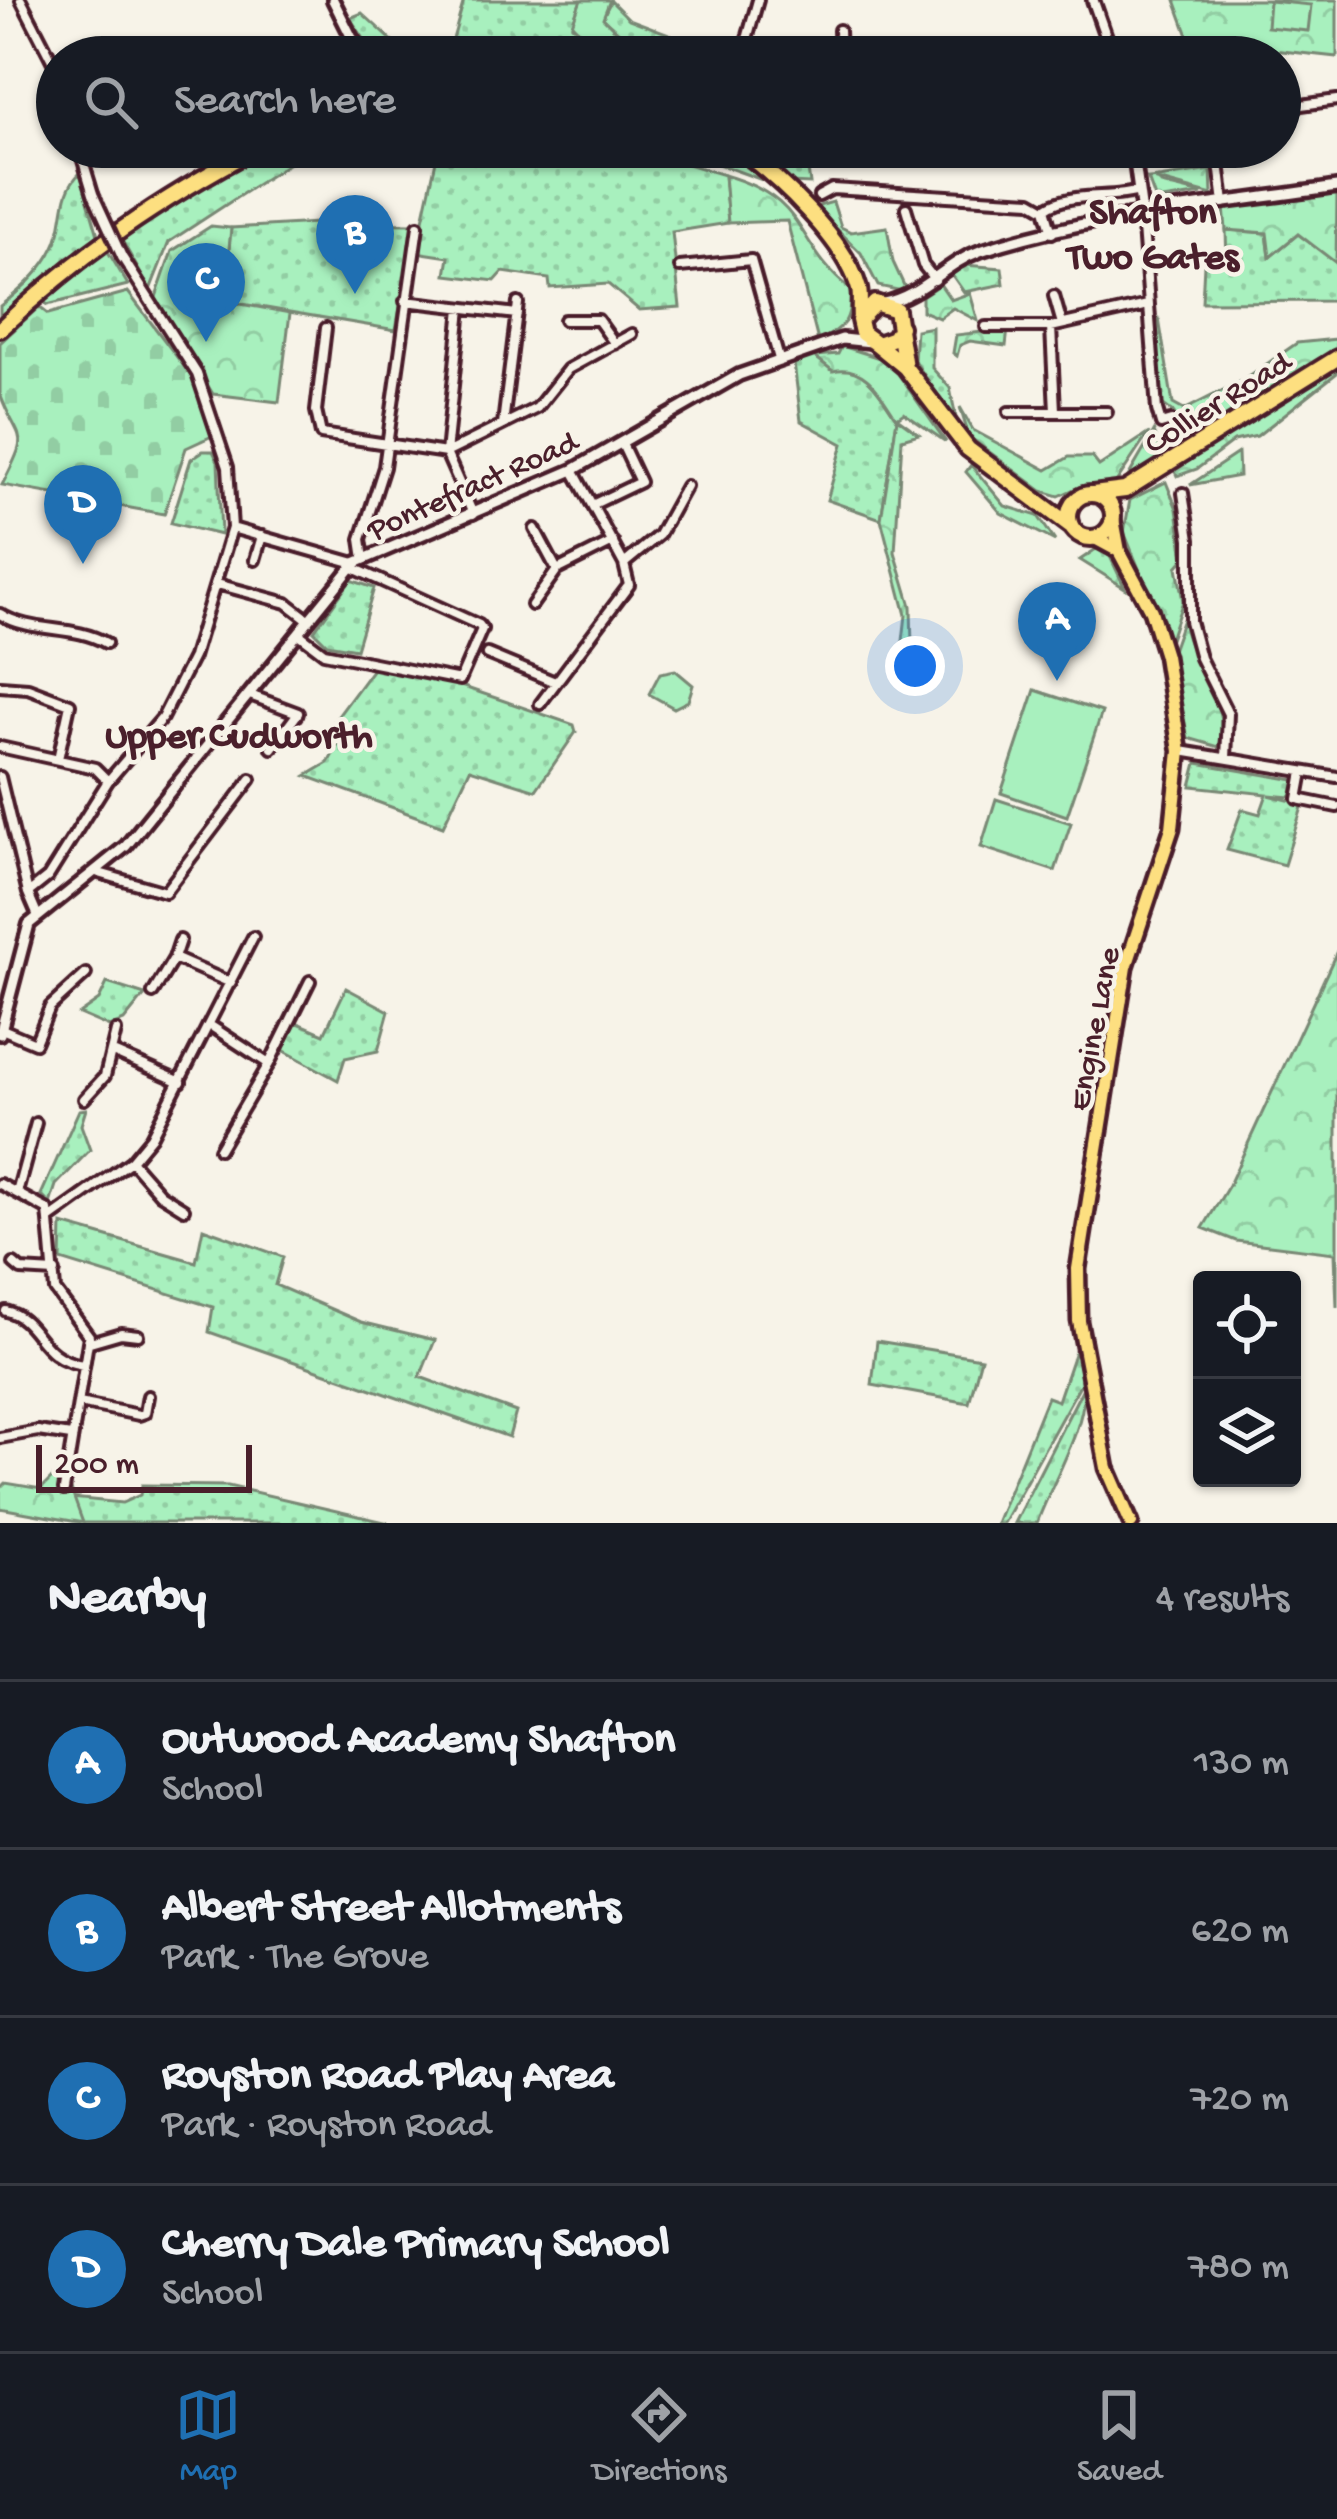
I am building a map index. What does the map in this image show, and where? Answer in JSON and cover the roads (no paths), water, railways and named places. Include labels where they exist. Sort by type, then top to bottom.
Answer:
[{"type":"highway","points":[[0,328],[89,248],[220,168]]},
{"type":"highway","points":[[759,168],[806,210],[859,290],[896,310],[905,368]]},
{"type":"highway","points":[[859,290],[862,333],[905,368],[968,449],[1042,506],[1072,527],[1082,536],[1095,538],[1113,517],[1105,499],[1093,494],[1042,506]]},
{"type":"highway","points":[[860,319],[870,305],[882,303]]},
{"type":"highway","points":[[874,343],[894,338],[901,325]]},
{"type":"highway","name":"Collier Road","points":[[1093,494],[1125,490],[1337,358]]},
{"type":"highway","name":"Collier Road","points":[[1113,517],[1125,490]]},
{"type":"highway","points":[[1072,527],[1070,514],[1076,501]]},
{"type":"main road","name":"Engine Lane","points":[[1113,517],[1119,551],[1143,593],[1165,656],[1180,751],[1172,828],[1126,967],[1078,1269],[1079,1322],[1102,1444],[1131,1523]]},
{"type":"main road","points":[[1095,538],[1119,551]]},
{"type":"street","points":[[21,0],[40,36]]},
{"type":"street","points":[[333,0],[351,36]]},
{"type":"street","points":[[748,36],[758,0]]},
{"type":"street","points":[[1093,0],[1106,36]]},
{"type":"street","points":[[839,30],[839,36]]},
{"type":"street","points":[[1301,105],[1337,100]]},
{"type":"street","points":[[28,893],[60,861],[108,781],[162,718],[193,656],[232,528],[228,467],[197,374],[122,257],[86,168]]},
{"type":"street","points":[[1136,168],[1157,410],[1161,424],[1171,421]]},
{"type":"street","points":[[1220,168],[1224,203]]},
{"type":"street","points":[[882,303],[914,296],[982,251],[1142,214],[1337,187]]},
{"type":"street","points":[[819,196],[832,189],[1031,201],[1045,209],[1052,235]]},
{"type":"street","points":[[1045,209],[1057,201],[1114,199],[1139,191]]},
{"type":"street","points":[[906,208],[923,265],[935,280]]},
{"type":"street","points":[[357,563],[361,538],[379,495],[418,226]]},
{"type":"street","points":[[680,266],[751,260],[779,359]]},
{"type":"street","points":[[901,325],[914,296]]},
{"type":"street","points":[[1054,296],[1055,410]]},
{"type":"street","points":[[405,301],[517,314]]},
{"type":"street","points":[[503,425],[518,303]]},
{"type":"street","points":[[986,327],[1057,326],[1148,304]]},
{"type":"street","points":[[461,308],[446,453],[472,514]]},
{"type":"street","points":[[842,339],[860,319]]},
{"type":"street","points":[[564,320],[598,320],[615,344]]},
{"type":"street","points":[[326,328],[317,428],[327,438],[446,453],[537,408],[568,368],[632,334]]},
{"type":"street","name":"Pontefract Road","points":[[37,914],[99,873],[357,563],[573,470],[691,400],[779,359],[842,339],[874,343]]},
{"type":"street","points":[[1010,412],[1107,412]]},
{"type":"street","points":[[592,506],[640,482],[622,444]]},
{"type":"street","points":[[540,704],[597,634],[629,585],[624,564],[573,470]]},
{"type":"street","points":[[624,564],[659,535],[686,486]]},
{"type":"street","points":[[1183,493],[1190,539],[1190,621],[1200,658],[1228,714],[1226,758]]},
{"type":"street","points":[[232,528],[357,563],[479,625],[460,680],[324,653],[298,634]]},
{"type":"street","points":[[535,529],[557,570]]},
{"type":"street","points":[[255,560],[262,536]]},
{"type":"street","points":[[532,605],[557,570],[613,542]]},
{"type":"street","points":[[217,584],[287,603],[310,620]]},
{"type":"street","points":[[0,614],[23,627],[75,632],[106,643]]},
{"type":"street","points":[[487,654],[555,682]]},
{"type":"street","points":[[0,686],[45,693],[70,704],[58,759]]},
{"type":"street","points":[[250,695],[298,713],[272,748]]},
{"type":"street","points":[[0,747],[95,768],[108,781]]},
{"type":"street","points":[[1180,751],[1337,777]]},
{"type":"street","points":[[1303,772],[1298,800],[1337,807]]},
{"type":"street","points":[[0,777],[37,914],[21,937],[1,1032],[35,1043],[50,1006],[86,974]]},
{"type":"street","points":[[99,873],[165,892],[251,779]]},
{"type":"street","points":[[0,831],[14,836]]},
{"type":"street","points":[[52,1218],[131,1162],[181,1082],[253,937]]},
{"type":"street","points":[[153,993],[180,940]]},
{"type":"street","points":[[174,958],[230,983]]},
{"type":"street","points":[[219,1149],[310,981]]},
{"type":"street","points":[[211,1026],[269,1064]]},
{"type":"street","points":[[84,1099],[97,1090],[115,1053],[116,1031]]},
{"type":"street","points":[[115,1053],[181,1082]]},
{"type":"street","points":[[18,1189],[36,1123]]},
{"type":"street","points":[[131,1162],[160,1194],[184,1209]]},
{"type":"street","points":[[0,1184],[18,1189],[52,1218],[56,1290],[84,1324],[90,1342],[64,1490]]},
{"type":"street","points":[[14,1264],[21,1270],[55,1272]]},
{"type":"street","points":[[6,1312],[23,1319],[47,1353],[84,1365]]},
{"type":"street","points":[[90,1342],[122,1333],[138,1335]]},
{"type":"street","points":[[79,1403],[139,1414],[145,1413],[148,1396]]},
{"type":"street","points":[[0,1438],[38,1431],[71,1436]]},
{"type":"place","name":"Albert Street Allotments","points":[[355,294]]},
{"type":"place","name":"Royston Road Play Area","points":[[206,342]]},
{"type":"place","name":"Cherry Dale Primary School","points":[[83,564]]},
{"type":"place","name":"Outwood Academy Shafton","points":[[1057,681]]},
{"type":"district","name":"Shafton Two Gates","points":[[1153,230]]},
{"type":"district","name":"Upper Cudworth","points":[[239,732]]}]
